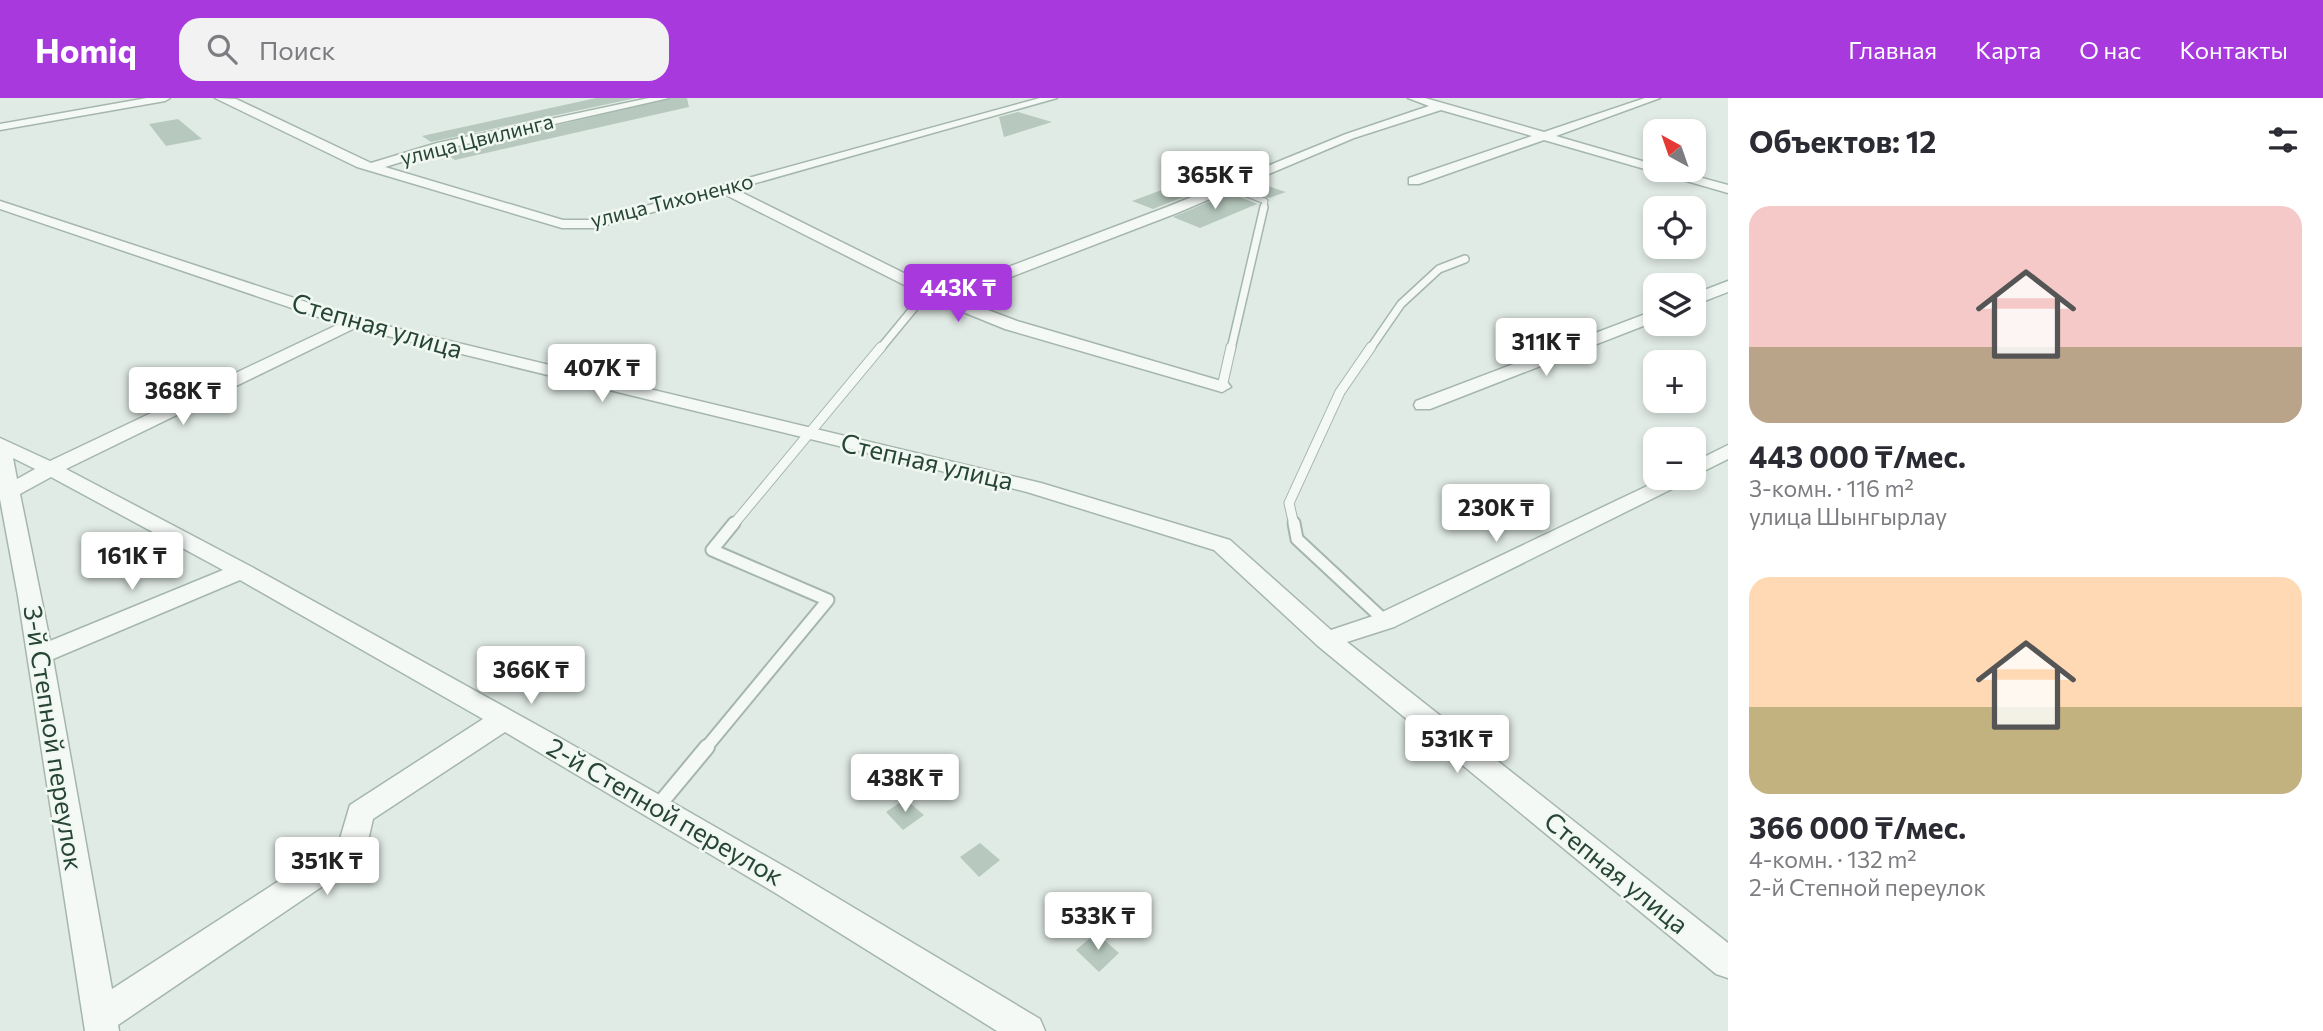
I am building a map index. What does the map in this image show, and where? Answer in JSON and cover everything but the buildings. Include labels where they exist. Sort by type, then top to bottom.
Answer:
[{"type":"street","points":[[0,127],[165,98]]},
{"type":"street","name":"улица Тихоненко","points":[[220,98],[232,101],[372,167],[562,224],[595,224],[1052,98]]},
{"type":"street","name":"улица Цвилинга","points":[[372,167],[437,147],[664,98]]},
{"type":"street","points":[[1413,98],[1643,165]]},
{"type":"street","points":[[1414,181],[1656,98]]},
{"type":"street","points":[[592,102],[609,109]]},
{"type":"street","points":[[934,295],[1228,187],[1350,136],[1441,106]]},
{"type":"street","points":[[1704,182],[1728,189]]},
{"type":"street","points":[[724,189],[934,295],[1011,325],[1222,387]]},
{"type":"street","name":"Степная улица","points":[[0,205],[353,323],[1034,487],[1222,545],[1327,640],[1728,963]]},
{"type":"street","points":[[1706,295],[1728,286]]},
{"type":"street","points":[[1423,405],[1643,320]]},
{"type":"street","points":[[5,492],[353,323]]},
{"type":"street","name":"2-й Степной переулок","points":[[0,445],[51,468],[242,571],[658,806],[838,912],[1028,1031]]},
{"type":"street","name":"3-й Степной переулок","points":[[0,445],[5,492],[39,655],[101,1024]]},
{"type":"street","points":[[1706,464],[1728,452]]},
{"type":"street","points":[[1327,640],[1385,621],[1656,490]]},
{"type":"street","points":[[39,655],[242,571]]},
{"type":"street","points":[[101,1024],[353,849],[360,813],[504,719]]},
{"type":"lane","points":[[1222,387],[1265,201],[1228,187]]},
{"type":"lane","points":[[1385,621],[1297,539],[1289,503],[1340,392],[1385,326],[1401,304],[1439,269],[1465,259]]},
{"type":"lane","points":[[658,806],[828,600],[712,551],[934,295]]}]
